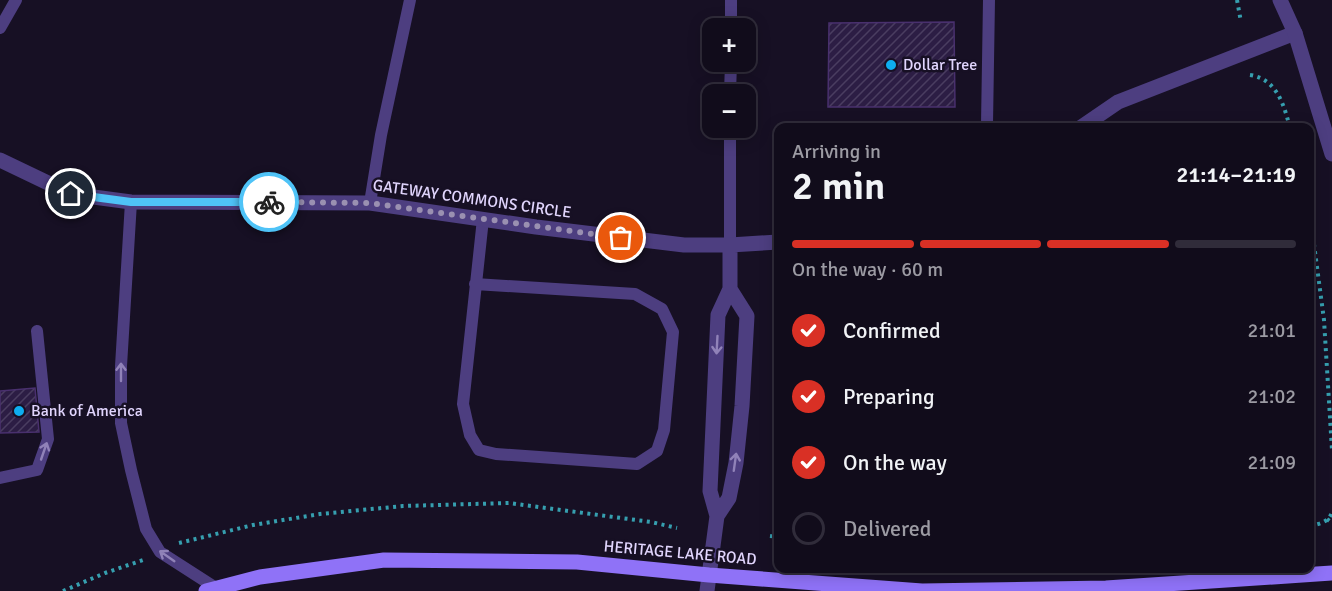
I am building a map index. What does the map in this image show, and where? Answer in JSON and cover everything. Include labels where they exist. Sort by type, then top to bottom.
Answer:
[{"type":"main road","name":"HERITAGE LAKE ROAD","points":[[211,589],[260,577],[384,560],[577,562],[709,575],[922,591],[1106,588],[1332,573]]},
{"type":"street","points":[[1280,0],[1295,33],[1332,154]]},
{"type":"street","points":[[1087,123],[1118,102],[1295,33]]},
{"type":"street","name":"GATEWAY COMMONS CIRCLE","points":[[2,164],[71,194],[131,202],[370,203],[684,245],[774,242]]},
{"type":"street","points":[[707,591],[717,516],[710,491],[718,315],[730,289],[730,245]]},
{"type":"street","points":[[717,516],[729,498],[736,463],[742,406],[747,316],[730,289]]},
{"type":"lane","points":[[0,28],[16,0]]},
{"type":"lane","points":[[370,203],[381,135],[410,0]]},
{"type":"lane","points":[[731,0],[731,18]]},
{"type":"lane","points":[[987,123],[989,0]]},
{"type":"lane","points":[[730,138],[730,245]]},
{"type":"lane","points":[[131,202],[121,366],[121,423],[146,529],[160,552],[211,589]]},
{"type":"lane","points":[[475,284],[635,294],[662,309],[673,332],[664,430],[657,451],[638,464],[496,454],[479,450],[470,435],[463,404],[475,284],[483,219]]},
{"type":"lane","points":[[0,478],[37,470],[48,439],[37,331]]},
{"type":"path","points":[[1237,0],[1241,22]]},
{"type":"path","points":[[1250,75],[1271,83],[1285,108],[1289,123]]},
{"type":"path","points":[[1314,244],[1324,320],[1332,450]]},
{"type":"path","points":[[175,544],[253,525],[320,514],[404,506],[510,503],[651,522],[677,528]]},
{"type":"path","points":[[1314,525],[1323,523],[1331,516],[1332,511]]},
{"type":"path","points":[[1327,519],[1332,524]]},
{"type":"path","points":[[63,591],[153,556]]},
{"type":"building","name":"Dollar Tree","points":[[954,22],[955,107],[828,107],[829,23]]},
{"type":"building","name":"Bank of America","points":[[35,388],[39,432],[0,433],[0,391]]},
{"type":"way so far","points":[[269,202],[370,203],[621,238]]},
{"type":"place","name":"Dollar Tree","points":[[891,65]]},
{"type":"place","name":"Bank of America","points":[[19,411]]},
{"type":"route","points":[[71,194],[131,202],[269,202]]}]
